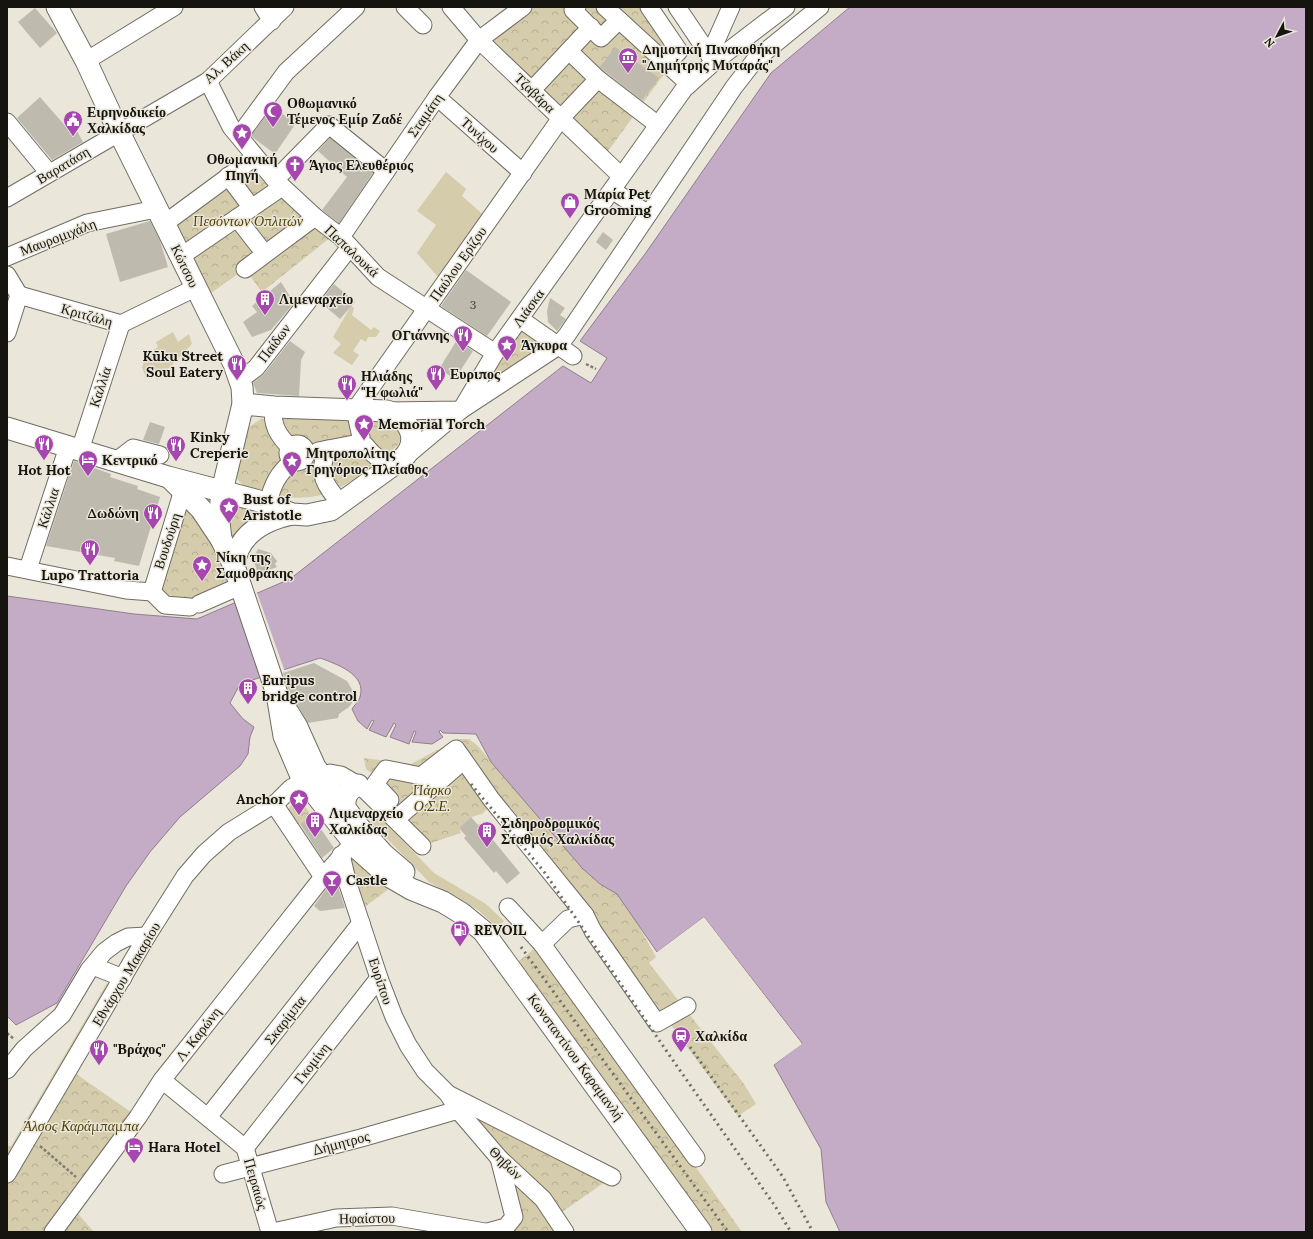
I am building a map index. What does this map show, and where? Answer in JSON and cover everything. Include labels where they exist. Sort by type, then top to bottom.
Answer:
[{"type":"main road","name":"Κώτσου","points":[[57,7],[86,61],[240,380],[243,404],[222,491],[219,522],[231,552]]},
{"type":"main road","points":[[243,404],[274,407],[387,411],[396,413],[403,418],[410,430],[411,443],[408,451],[396,463]]},
{"type":"main road","name":"Λιάσκα","points":[[7,428],[116,461],[176,483],[222,491],[268,504],[292,514],[307,515],[323,512],[341,504],[396,463]]},
{"type":"main road","points":[[176,483],[201,509],[231,552],[262,524],[275,518],[292,514]]},
{"type":"main road","name":"Κωνσταντίνου Καραμανλή","points":[[231,552],[241,589],[277,692],[297,726],[308,754],[312,782],[348,849],[372,863],[387,876],[411,889],[434,898],[461,913],[484,931],[492,940],[701,1232]]},
{"type":"main road","name":"Κωνσταντίνου Καραμανλή","points":[[312,782],[345,808],[383,854],[434,898]]},
{"type":"main road","points":[[345,808],[345,796],[351,789],[358,785]]},
{"type":"street","points":[[86,61],[174,7]]},
{"type":"street","name":"Αλ. Βάκη","points":[[119,132],[208,81],[267,14],[285,7]]},
{"type":"street","points":[[238,136],[286,72],[356,7]]},
{"type":"street","points":[[405,7],[423,25]]},
{"type":"street","name":"Τζαβάρα","points":[[450,7],[479,40],[621,176]]},
{"type":"street","points":[[577,7],[573,10],[601,38],[619,20]]},
{"type":"street","points":[[604,7],[689,84]]},
{"type":"street","points":[[649,7],[678,51],[667,64]]},
{"type":"street","points":[[678,7],[714,62]]},
{"type":"street","points":[[714,62],[715,43],[731,7]]},
{"type":"street","name":"Λιάσκα","points":[[396,463],[461,410],[495,353],[616,192],[621,176],[689,84],[714,62],[786,7]]},
{"type":"street","points":[[387,411],[461,410],[562,341],[734,87],[754,60],[820,7]]},
{"type":"street","name":"Σταμάτη","points":[[346,242],[386,171],[437,97],[479,40],[515,9]]},
{"type":"street","points":[[532,90],[591,27]]},
{"type":"street","points":[[569,51],[598,79],[658,125]]},
{"type":"street","name":"Παύλου Ερίζου","points":[[355,410],[561,118],[598,79]]},
{"type":"street","name":"Παπαλουκά","points":[[208,81],[231,127],[278,183],[315,218],[346,242],[378,277],[495,353]]},
{"type":"street","name":"Τυνίχου","points":[[437,97],[523,173]]},
{"type":"street","points":[[7,122],[49,173]]},
{"type":"street","points":[[180,257],[252,208],[278,183],[329,125],[386,171]]},
{"type":"street","name":"Βαρατάση","points":[[7,198],[119,132]]},
{"type":"street","points":[[160,216],[228,176],[255,157]]},
{"type":"street","points":[[228,176],[252,208]]},
{"type":"street","points":[[616,192],[648,214]]},
{"type":"street","name":"Μαυρομιχάλη","points":[[7,258],[87,223],[160,216]]},
{"type":"street","points":[[237,218],[265,254]]},
{"type":"street","points":[[245,269],[315,218]]},
{"type":"street","name":"Παίδων","points":[[240,380],[256,368],[346,242]]},
{"type":"street","points":[[7,275],[19,295],[7,333]]},
{"type":"street","name":"Κριτζάλη","points":[[19,295],[121,324],[195,288]]},
{"type":"street","points":[[520,319],[562,341],[573,356]]},
{"type":"street","name":"Καλλία","points":[[74,448],[121,324]]},
{"type":"street","points":[[274,407],[272,416],[275,428],[281,439],[297,454]]},
{"type":"street","points":[[355,410],[362,442],[372,453],[396,463]]},
{"type":"street","points":[[268,504],[276,479],[297,454],[362,442]]},
{"type":"street","name":"Κάλλια","points":[[28,569],[38,539],[74,448]]},
{"type":"street","points":[[116,461],[133,448],[160,455]]},
{"type":"street","points":[[333,448],[322,465],[324,481],[341,504]]},
{"type":"street","name":"Βουδούρη","points":[[152,592],[176,483]]},
{"type":"street","points":[[7,566],[28,569],[126,590],[152,592],[165,604],[194,606],[241,589]]},
{"type":"street","points":[[422,846],[375,784],[386,769],[421,776],[456,749],[463,761],[585,915],[593,931],[657,1023],[687,1006]]},
{"type":"street","points":[[399,816],[463,761]]},
{"type":"street","points":[[312,782],[335,774],[358,785],[399,816]]},
{"type":"street","name":"Εθνάρχου Μακαρίου","points":[[7,1174],[147,936],[185,876],[204,854],[229,832],[275,803],[291,788],[312,782]]},
{"type":"street","points":[[275,803],[323,877]]},
{"type":"street","name":"Λ. Καρώνη","points":[[52,1232],[138,1117],[162,1080],[323,877],[348,849]]},
{"type":"street","name":"Ευρίπου","points":[[348,849],[348,884],[379,978],[394,1017],[408,1045],[426,1071],[448,1094]]},
{"type":"street","points":[[508,907],[542,944],[696,1158]]},
{"type":"street","points":[[542,944],[568,919],[585,915]]},
{"type":"street","name":"Σκαρίμπα","points":[[208,1118],[362,923]]},
{"type":"street","points":[[7,1070],[24,1050],[62,1015],[93,966],[104,952],[116,943],[128,937],[147,936]]},
{"type":"street","points":[[93,966],[123,978]]},
{"type":"street","name":"Γκομίνη","points":[[245,1148],[379,978]]},
{"type":"street","name":"Πειραιώς","points":[[162,1080],[245,1148],[270,1232]]},
{"type":"street","points":[[448,1094],[612,1177]]},
{"type":"street","name":"Θηβών","points":[[448,1094],[458,1110],[499,1158],[543,1199],[565,1232]]},
{"type":"street","name":"Δήμητρος","points":[[223,1174],[361,1138],[458,1110]]},
{"type":"street","points":[[488,1232],[506,1227],[514,1217],[499,1158]]},
{"type":"street","name":"Ηφαίστου","points":[[273,1232],[336,1218],[392,1216],[484,1232]]},
{"type":"path","points":[[7,1032],[10,1036]]},
{"type":"path","points":[[29,1136],[87,1186]]},
{"type":"green space","points":[[531,7],[608,7],[615,14],[622,7],[661,7],[685,45],[606,154],[490,40]]},
{"type":"green space","name":"Πεσόντων Οπλιτών","points":[[255,157],[336,233],[262,292],[245,269],[201,300],[164,224]]},
{"type":"green space","points":[[446,172],[466,189],[462,196],[489,220],[444,284],[417,253],[436,225],[417,211]]},
{"type":"green space","points":[[351,306],[354,308],[352,315],[371,330],[374,327],[380,331],[376,337],[368,337],[366,342],[361,339],[353,351],[359,355],[352,365],[333,353],[341,344],[333,337]]},
{"type":"green space","points":[[520,319],[557,347],[490,391],[480,377]]},
{"type":"green space","points":[[173,332],[178,342],[189,334],[192,344],[157,380],[154,374],[145,375],[142,368],[146,355],[158,347],[156,342]]},
{"type":"green space","points":[[383,417],[400,430],[401,438],[398,445],[353,480],[328,493],[304,498],[276,495],[250,489],[242,484],[236,477],[234,465],[244,430],[261,419]]},
{"type":"green space","points":[[183,490],[268,504],[249,534],[240,586],[199,604],[165,605],[155,577]]},
{"type":"green space","name":"Πάρκο Ο.Σ.Ε.","points":[[458,739],[469,739],[478,746],[508,782],[600,884],[617,894],[637,923],[656,957],[649,963],[744,1084],[756,1104],[738,1116],[610,942],[495,801],[482,814],[471,817],[459,828],[461,833],[422,846],[377,799],[373,774],[366,769],[364,758],[411,764]]},
{"type":"green space","points":[[299,802],[304,805],[312,816],[295,827],[287,810],[292,805]]},
{"type":"green space","points":[[375,812],[434,873],[486,904],[504,921],[498,928],[478,910],[429,882],[371,822],[370,815]]},
{"type":"green space","points":[[344,852],[398,882],[358,912]]},
{"type":"green space","points":[[538,946],[742,1232],[701,1232],[511,967]]},
{"type":"green space","points":[[107,983],[109,985],[7,1158],[7,1153]]},
{"type":"green space","name":"Άλσος Καράμπαμπα","points":[[69,1069],[138,1117],[72,1207],[94,1232],[7,1232],[7,1145],[20,1151]]},
{"type":"green space","points":[[448,1094],[612,1177],[555,1217],[565,1232],[488,1232],[506,1227],[499,1158]]},
{"type":"shaded area","points":[[850,7],[1306,7],[1306,1232],[840,1232],[826,1202],[821,1149],[774,1065],[802,1043],[704,917],[657,952],[617,894],[600,884],[582,868],[491,762],[476,734],[443,733],[440,730],[439,732],[443,737],[432,744],[412,742],[416,732],[414,731],[409,744],[390,737],[396,725],[394,723],[386,737],[369,730],[374,721],[372,720],[367,729],[358,721],[352,709],[359,700],[361,689],[355,676],[342,667],[320,658],[240,684],[230,703],[243,719],[254,727],[250,737],[248,754],[240,766],[180,817],[150,852],[126,886],[57,1003],[16,1025],[7,1016],[7,596],[134,614],[197,619],[290,579],[563,366],[591,383],[607,358],[580,341],[645,254],[771,73]]},
{"type":"pier","points":[[256,590],[285,672],[264,679],[247,594]]},
{"type":"pier","points":[[704,917],[802,1044],[772,1066],[772,1063],[799,1043],[703,920],[659,954],[657,952]]},
{"type":"building","points":[[35,8],[57,33],[40,48],[18,22]]},
{"type":"building","name":"Δημοτική Πινακοθήκη \"Δημήτρης Μυταράς\"","points":[[615,47],[659,78],[642,100],[600,67]]},
{"type":"building","points":[[40,97],[68,129],[74,125],[83,142],[52,160],[17,118]]},
{"type":"building","points":[[272,107],[296,123],[275,154],[251,136]]},
{"type":"building","points":[[330,138],[373,173],[339,223],[322,210],[347,177],[318,151]]},
{"type":"building","points":[[150,221],[160,241],[168,267],[120,282],[106,234]]},
{"type":"building","points":[[603,232],[613,240],[606,250],[596,242]]},
{"type":"building","points":[[466,270],[511,302],[487,336],[441,306]]},
{"type":"building","points":[[281,282],[294,303],[271,330],[252,337],[243,322],[257,312],[252,306]]},
{"type":"building","points":[[334,284],[355,302],[340,319],[320,302]]},
{"type":"building","points":[[550,298],[565,308],[560,315],[566,319],[557,331],[548,322],[547,311]]},
{"type":"building","points":[[457,340],[473,351],[455,379],[439,369]]},
{"type":"building","points":[[290,341],[305,352],[301,360],[299,396],[257,393],[253,383],[264,374]]},
{"type":"building","points":[[150,422],[165,427],[159,444],[143,440]]},
{"type":"building","points":[[74,461],[111,474],[110,477],[138,486],[137,489],[160,497],[139,566],[114,561],[115,558],[46,546]]},
{"type":"building","points":[[258,549],[271,553],[277,561],[275,564],[277,567],[263,572],[257,571],[253,558]]},
{"type":"building","points":[[314,663],[347,681],[354,693],[354,700],[349,707],[339,714],[338,718],[308,723],[288,689],[283,673]]},
{"type":"building","name":"Λιμεναρχείο Χαλκίδας","points":[[312,816],[334,848],[322,858],[300,824]]},
{"type":"building","name":"Σιδηροδρομικός Σταθμός Χαλκίδας","points":[[471,817],[478,825],[480,824],[520,873],[507,884],[496,871],[494,873],[464,838],[466,836],[459,828]]},
{"type":"building","name":"Castle","points":[[337,883],[345,908],[320,911],[314,906],[327,888]]},
{"type":"railway","points":[[471,784],[545,873],[672,1059],[775,1206],[791,1232]]},
{"type":"railway","points":[[521,947],[728,1232]]},
{"type":"railway","points":[[690,1047],[783,1177],[813,1232]]},
{"type":"place","name":"Δημοτική Πινακοθήκη \"Δημήτρης Μυταράς\"","points":[[628,74]]},
{"type":"place","name":"Οθωμανικό Τέμενος Εμίρ Ζαδέ","points":[[273,128]]},
{"type":"place","name":"Ειρηνοδικείο Χαλκίδας","points":[[73,137]]},
{"type":"place","name":"Οθωμανική Πηγή","points":[[242,150]]},
{"type":"place","name":"Άγιος Ελευθέριος","points":[[295,182]]},
{"type":"place","name":"Μαρία Pet Grooming","points":[[570,219]]},
{"type":"place","name":"Λιμεναρχείο","points":[[265,316]]},
{"type":"place","name":"ΟΓιάννης","points":[[463,352]]},
{"type":"place","name":"Άγκυρα","points":[[507,362]]},
{"type":"place","name":"Kūku Street Soul Eatery","points":[[237,381]]},
{"type":"place","name":"Ευριπος","points":[[436,391]]},
{"type":"place","name":"Ηλιάδης \"Η φωλιά\"","points":[[347,401]]},
{"type":"place","name":"Memorial Torch","points":[[364,441]]},
{"type":"place","name":"Hot Hot","points":[[44,461]]},
{"type":"place","name":"Kinky Creperie","points":[[176,462]]},
{"type":"place","name":"Κεντρικό","points":[[88,477]]},
{"type":"place","name":"Μητροπολίτης Γρηγόριος Πλείαθος","points":[[292,478]]},
{"type":"place","name":"Bust of Aristotle","points":[[229,524]]},
{"type":"place","name":"Δωδώνη","points":[[153,530]]},
{"type":"place","name":"Lupo Trattoria","points":[[90,566]]},
{"type":"place","name":"Νίκη της Σαμοθράκης","points":[[202,582]]},
{"type":"place","name":"Euripus bridge control","points":[[248,705]]},
{"type":"place","name":"Anchor","points":[[299,816]]},
{"type":"place","name":"Λιμεναρχείο Χαλκίδας","points":[[315,838]]},
{"type":"place","name":"Σιδηροδρομικός Σταθμός Χαλκίδας","points":[[487,848]]},
{"type":"place","name":"Castle","points":[[332,897]]},
{"type":"place","name":"REVOIL","points":[[460,947]]},
{"type":"place","name":"Χαλκίδα","points":[[681,1053]]},
{"type":"place","name":"\"Βράχος\"","points":[[99,1066]]},
{"type":"place","name":"Hara Hotel","points":[[134,1164]]}]
